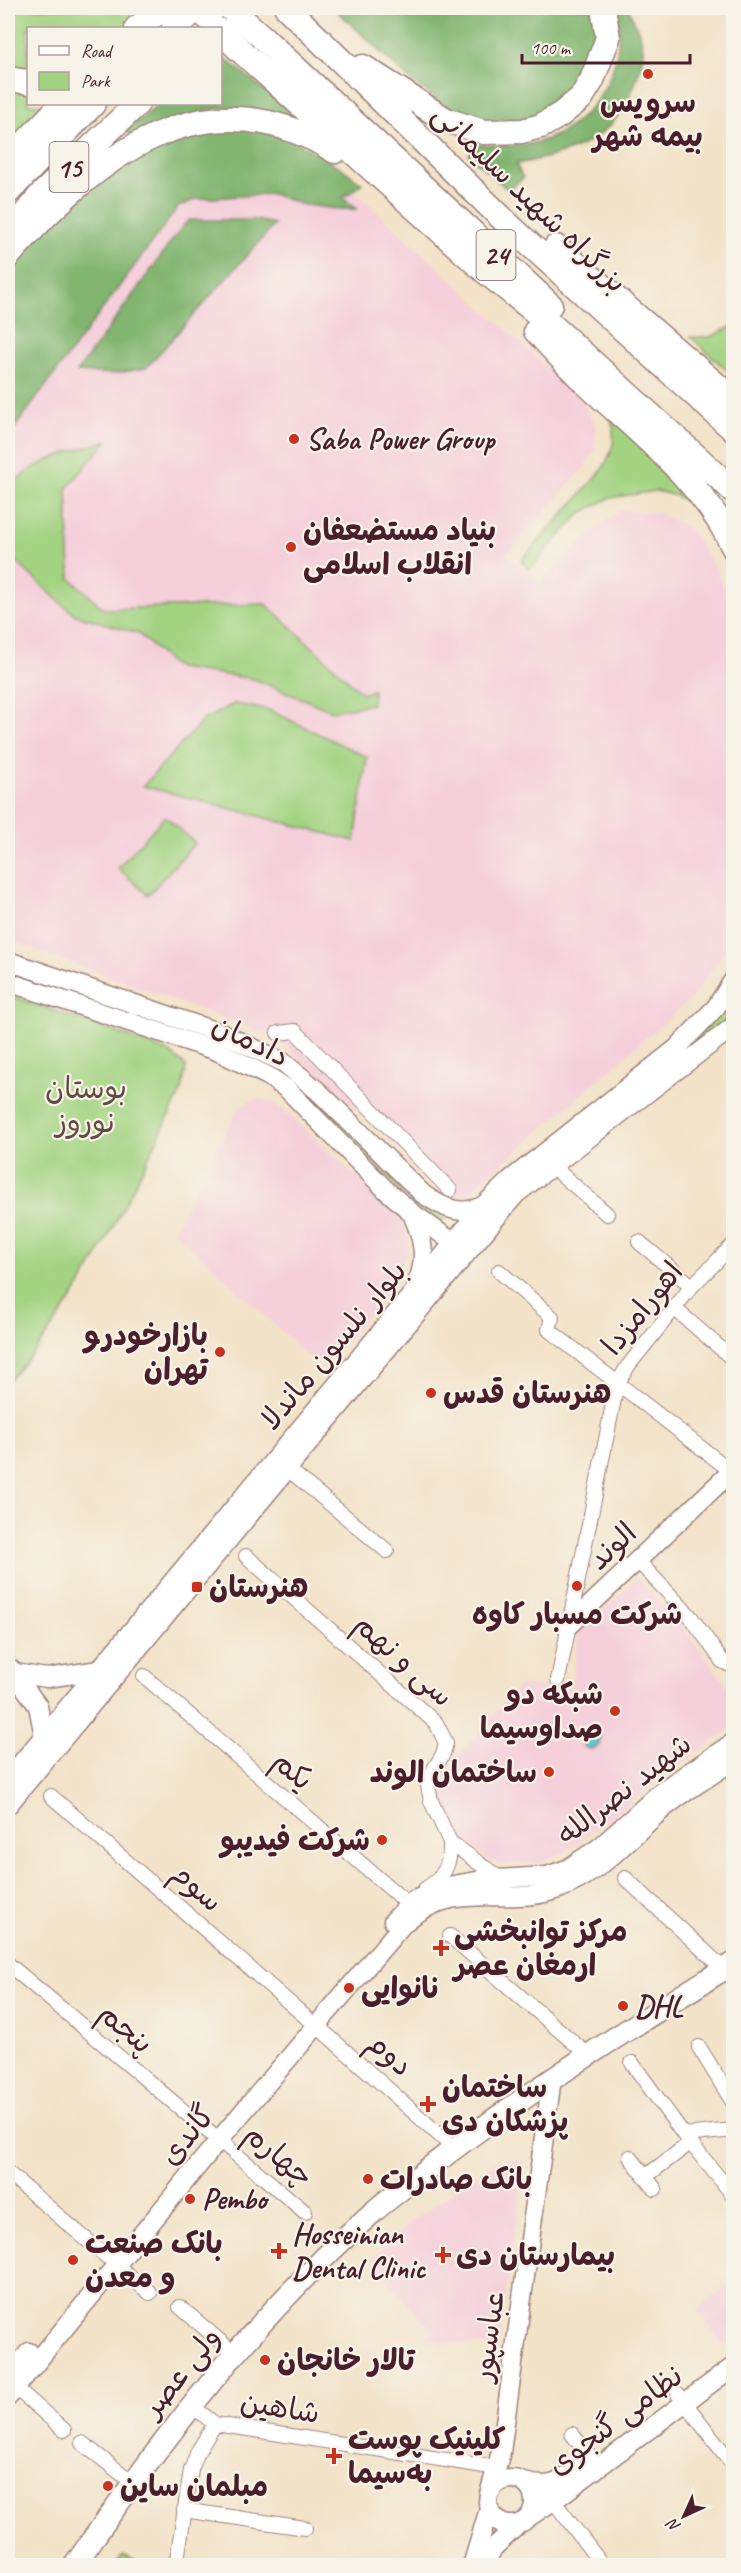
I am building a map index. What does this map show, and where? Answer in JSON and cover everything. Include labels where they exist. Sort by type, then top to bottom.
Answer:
[{"type":"highway","points":[[138,27],[164,8]]},
{"type":"highway","points":[[175,27],[198,8],[216,27]]},
{"type":"highway","name":"بزرگراه شهید سلیمانی","points":[[230,8],[428,194],[734,471]]},
{"type":"highway","points":[[222,29],[249,8]]},
{"type":"highway","points":[[288,8],[326,33],[563,253],[734,400]]},
{"type":"highway","name":"بزرگراه شهید سلیمانی","points":[[288,8],[514,230],[734,430]]},
{"type":"highway","points":[[363,67],[446,120],[484,132],[522,131],[541,126],[581,99],[592,81],[608,38],[603,8]]},
{"type":"highway","points":[[222,33],[486,272],[548,322],[685,449],[734,491]]},
{"type":"highway","points":[[8,79],[27,82]]},
{"type":"highway","points":[[8,161],[61,105]]},
{"type":"highway","name":"15","points":[[8,192],[92,105]]},
{"type":"highway","name":"15","points":[[8,236],[41,195],[136,105]]},
{"type":"highway","points":[[8,256],[47,212],[112,158],[154,136],[172,129],[204,122],[241,118],[285,126],[311,136],[388,184]]},
{"type":"highway","points":[[486,272],[527,323],[586,383],[674,464],[704,497],[734,548]]},
{"type":"highway","points":[[685,449],[734,506]]},
{"type":"main road","name":"دادمان","points":[[8,962],[223,1034],[295,1069],[432,1200],[461,1212],[468,1212],[485,1204]]},
{"type":"main road","name":"بلوار نلسون ماندلا","points":[[8,1805],[516,1194],[553,1167],[660,1073],[685,1040],[716,1007],[734,979]]},
{"type":"main road","name":"دادمان","points":[[8,982],[217,1051],[287,1089],[365,1170],[411,1212],[454,1244]]},
{"type":"main road","name":"بلوار نلسون ماندلا","points":[[8,1779],[485,1204],[538,1158],[660,1073],[696,1054],[734,1026]]},
{"type":"main road","points":[[685,1040],[683,1047],[685,1051],[696,1054]]},
{"type":"main road","points":[[239,1062],[248,1046]]},
{"type":"main road","points":[[454,1244],[477,1229],[516,1194]]},
{"type":"main road","points":[[409,1298],[420,1277],[424,1258],[419,1229],[411,1212]]},
{"type":"main road","name":"الوند","points":[[567,1628],[732,1470]]},
{"type":"main road","points":[[11,1669],[47,1678],[99,1670]]},
{"type":"main road","points":[[11,1669],[38,1706],[44,1736]]},
{"type":"main road","name":"شهید نصرالله","points":[[412,1906],[448,1886],[499,1878],[547,1876],[576,1863],[600,1847],[663,1790],[734,1742]]},
{"type":"main road","name":"شهید نصرالله","points":[[412,1906],[471,1895],[543,1894],[563,1888],[584,1877],[670,1804],[734,1760]]},
{"type":"main road","name":"گاندی","points":[[10,2388],[311,2021],[400,1927],[412,1906]]},
{"type":"main road","name":"ولی عصر","points":[[74,2565],[132,2482],[203,2413],[234,2353],[284,2298],[374,2211],[454,2148],[552,2078],[729,1966]]},
{"type":"main road","name":"عباسپور","points":[[472,2565],[499,2460],[552,2078]]},
{"type":"main road","name":"نظامی گنجوی","points":[[525,2520],[553,2501],[682,2399],[734,2352]]},
{"type":"main road","name":"نظامی گنجوی","points":[[529,2483],[558,2482],[734,2366]]},
{"type":"main road","points":[[484,2565],[493,2548],[532,2512],[534,2498],[529,2483],[499,2460]]},
{"type":"main road","points":[[525,2520],[514,2525],[501,2523],[496,2520],[489,2501],[498,2482],[513,2478],[529,2483]]},
{"type":"street","points":[[278,1033],[295,1031],[450,1190]]},
{"type":"street","points":[[553,1167],[607,1214]]},
{"type":"street","points":[[639,1242],[692,1286]]},
{"type":"street","name":"اهورامزدا","points":[[567,1628],[617,1384],[628,1366],[692,1286],[734,1244]]},
{"type":"street","points":[[499,1271],[552,1317],[549,1330],[732,1470]]},
{"type":"street","points":[[674,1308],[734,1360]]},
{"type":"street","points":[[288,1469],[387,1551]]},
{"type":"street","name":"سی و نهم","points":[[246,1557],[431,1716],[446,1738],[446,1748],[429,1776],[427,1785],[431,1801],[450,1842],[499,1878]]},
{"type":"street","points":[[638,1561],[691,1617],[722,1662],[728,1664],[734,1661]]},
{"type":"street","points":[[558,1680],[567,1628]]},
{"type":"street","name":"یکم","points":[[144,1676],[412,1906]]},
{"type":"street","name":"سوم","points":[[51,1796],[311,2021]]},
{"type":"street","points":[[412,1906],[418,1893],[442,1875],[449,1863],[450,1842]]},
{"type":"street","points":[[625,1878],[729,1966]]},
{"type":"street","points":[[450,1936],[588,2055]]},
{"type":"street","name":"پنجم","points":[[8,1964],[215,2137]]},
{"type":"street","name":"دوم","points":[[311,2021],[454,2148]]},
{"type":"street","points":[[699,2047],[734,2104]]},
{"type":"street","points":[[632,2063],[687,2139],[734,2196]]},
{"type":"street","points":[[645,2177],[687,2139],[734,2130]]},
{"type":"street","name":"چهارم","points":[[215,2137],[304,2212]]},
{"type":"street","points":[[630,2157],[655,2189]]},
{"type":"street","points":[[8,2173],[150,2293]]},
{"type":"street","points":[[180,2307],[234,2353]]},
{"type":"street","points":[[10,2388],[64,2430]]},
{"type":"street","points":[[682,2399],[734,2466]]},
{"type":"street","points":[[176,2565],[203,2413]]},
{"type":"street","name":"شاهین","points":[[203,2413],[499,2460]]},
{"type":"street","points":[[572,2434],[592,2459]]},
{"type":"street","points":[[82,2442],[132,2482]]},
{"type":"street","points":[[529,2483],[553,2501],[603,2565]]},
{"type":"street","points":[[184,2510],[305,2528]]},
{"type":"shaded area","points":[[313,166],[353,190],[583,400],[589,412],[596,429],[595,451],[585,467],[506,554],[540,583],[594,530],[621,510],[659,513],[689,528],[716,569],[734,611],[734,912],[725,950],[691,999],[457,1203],[301,1059],[270,1035],[8,940],[8,319],[114,218]]},
{"type":"shaded area","points":[[259,1098],[277,1104],[396,1213],[406,1229],[409,1245],[397,1282],[332,1357],[313,1361],[174,1230],[239,1107]]},
{"type":"shaded area","name":"شبکه دو صداوسیما","points":[[637,1578],[680,1623],[733,1694],[733,1728],[686,1760],[566,1852],[537,1864],[504,1864],[490,1861],[461,1840],[448,1820],[440,1785],[456,1758],[519,1685],[571,1688],[579,1632]]},
{"type":"shaded area","name":"بیمارستان دی","points":[[497,2160],[523,2161],[523,2168],[499,2347],[428,2340],[425,2337],[433,2331],[393,2288],[372,2258],[410,2223],[477,2174]]},
{"type":"shaded area","points":[[733,2282],[733,2338],[724,2345],[697,2310]]},
{"type":"green space","points":[[8,8],[152,8],[127,27],[27,27],[27,71],[8,68]]},
{"type":"green space","points":[[334,8],[595,8],[597,42],[577,91],[537,119],[476,121],[448,107],[412,82]]},
{"type":"green space","points":[[615,8],[628,8],[643,50],[639,73],[625,105],[602,133],[587,142],[571,150],[516,164],[523,178],[508,190],[469,155],[474,144],[534,143],[555,136],[589,110],[602,92],[612,72],[617,51],[618,30]]},
{"type":"green space","points":[[222,56],[317,133],[271,113],[240,108],[224,108],[193,114],[133,136],[125,131],[159,105],[222,105]]},
{"type":"green space","points":[[8,87],[27,90],[27,105],[51,105],[8,148]]},
{"type":"green space","points":[[243,127],[292,139],[343,169],[362,184],[343,198],[356,209],[300,204],[273,194],[196,199],[178,207],[8,437],[8,264],[40,228],[156,140]]},
{"type":"green space","points":[[189,220],[255,220],[275,224],[146,368],[114,374],[77,372],[182,227]]},
{"type":"green space","points":[[733,326],[733,376],[691,337],[710,337]]},
{"type":"green space","points":[[611,416],[674,473],[694,504],[656,491],[610,498],[581,513],[529,570],[521,561],[599,474],[608,459],[613,440]]},
{"type":"green space","points":[[107,441],[67,488],[70,578],[104,609],[266,604],[363,694],[373,690],[372,704],[332,711],[254,679],[178,668],[138,633],[76,615],[8,554],[8,489],[29,471],[53,458]]},
{"type":"green space","points":[[234,704],[269,710],[367,757],[355,841],[143,786],[204,719]]},
{"type":"green space","points":[[165,816],[195,843],[148,895],[118,868]]},
{"type":"green space","points":[[8,968],[213,1037],[211,1040],[8,972]]},
{"type":"green space","points":[[733,994],[733,1016],[702,1040],[695,1041]]},
{"type":"green space","name":"بوستان نوروز","points":[[8,995],[130,1037],[170,1053],[186,1066],[182,1090],[105,1243],[60,1317],[8,1381]]},
{"type":"green space","points":[[273,1066],[301,1084],[447,1214],[440,1226],[425,1215],[298,1088],[272,1069]]},
{"type":"green space","points":[[122,2555],[145,2565],[114,2565]]},
{"type":"water","points":[[587,1731],[595,1731],[600,1736],[598,1747],[587,1749],[582,1744],[582,1736]]},
{"type":"place","name":"سرویس بیمه شهر","points":[[648,74]]},
{"type":"place","name":"Saba Power Group","points":[[294,439]]},
{"type":"place","name":"بنیاد مستضعفان انقلاب اسلامی","points":[[291,547]]},
{"type":"place","name":"بازارخودرو تهران","points":[[220,1352]]},
{"type":"place","name":"هنرستان قدس","points":[[431,1393]]},
{"type":"place","name":"شرکت مسبار کاوه","points":[[577,1586]]},
{"type":"place","name":"هنرستان","points":[[197,1587]]},
{"type":"place","name":"شبکه دو صداوسیما","points":[[615,1711]]},
{"type":"place","name":"ساختمان الوند","points":[[549,1772]]},
{"type":"place","name":"شرکت فیدیبو","points":[[382,1840]]},
{"type":"place","name":"مرکز توانبخشی ارمغان عصر","points":[[441,1948]]},
{"type":"place","name":"نانوایی","points":[[349,1988]]},
{"type":"place","name":"DHL","points":[[623,2006]]},
{"type":"place","name":"ساختمان پزشکان دی","points":[[428,2104]]},
{"type":"place","name":"بانک صادرات","points":[[368,2179]]},
{"type":"place","name":"Pembo","points":[[190,2199]]},
{"type":"place","name":"Hosseinian Dental Clinic","points":[[279,2251]]},
{"type":"place","name":"بیمارستان دی","points":[[443,2255]]},
{"type":"place","name":"بانک صنعت و معدن","points":[[73,2260]]},
{"type":"place","name":"تالار خانجان","points":[[265,2360]]},
{"type":"place","name":"کلینیک پوست به‌سیما","points":[[334,2456]]},
{"type":"place","name":"مبلمان ساین","points":[[108,2486]]}]
